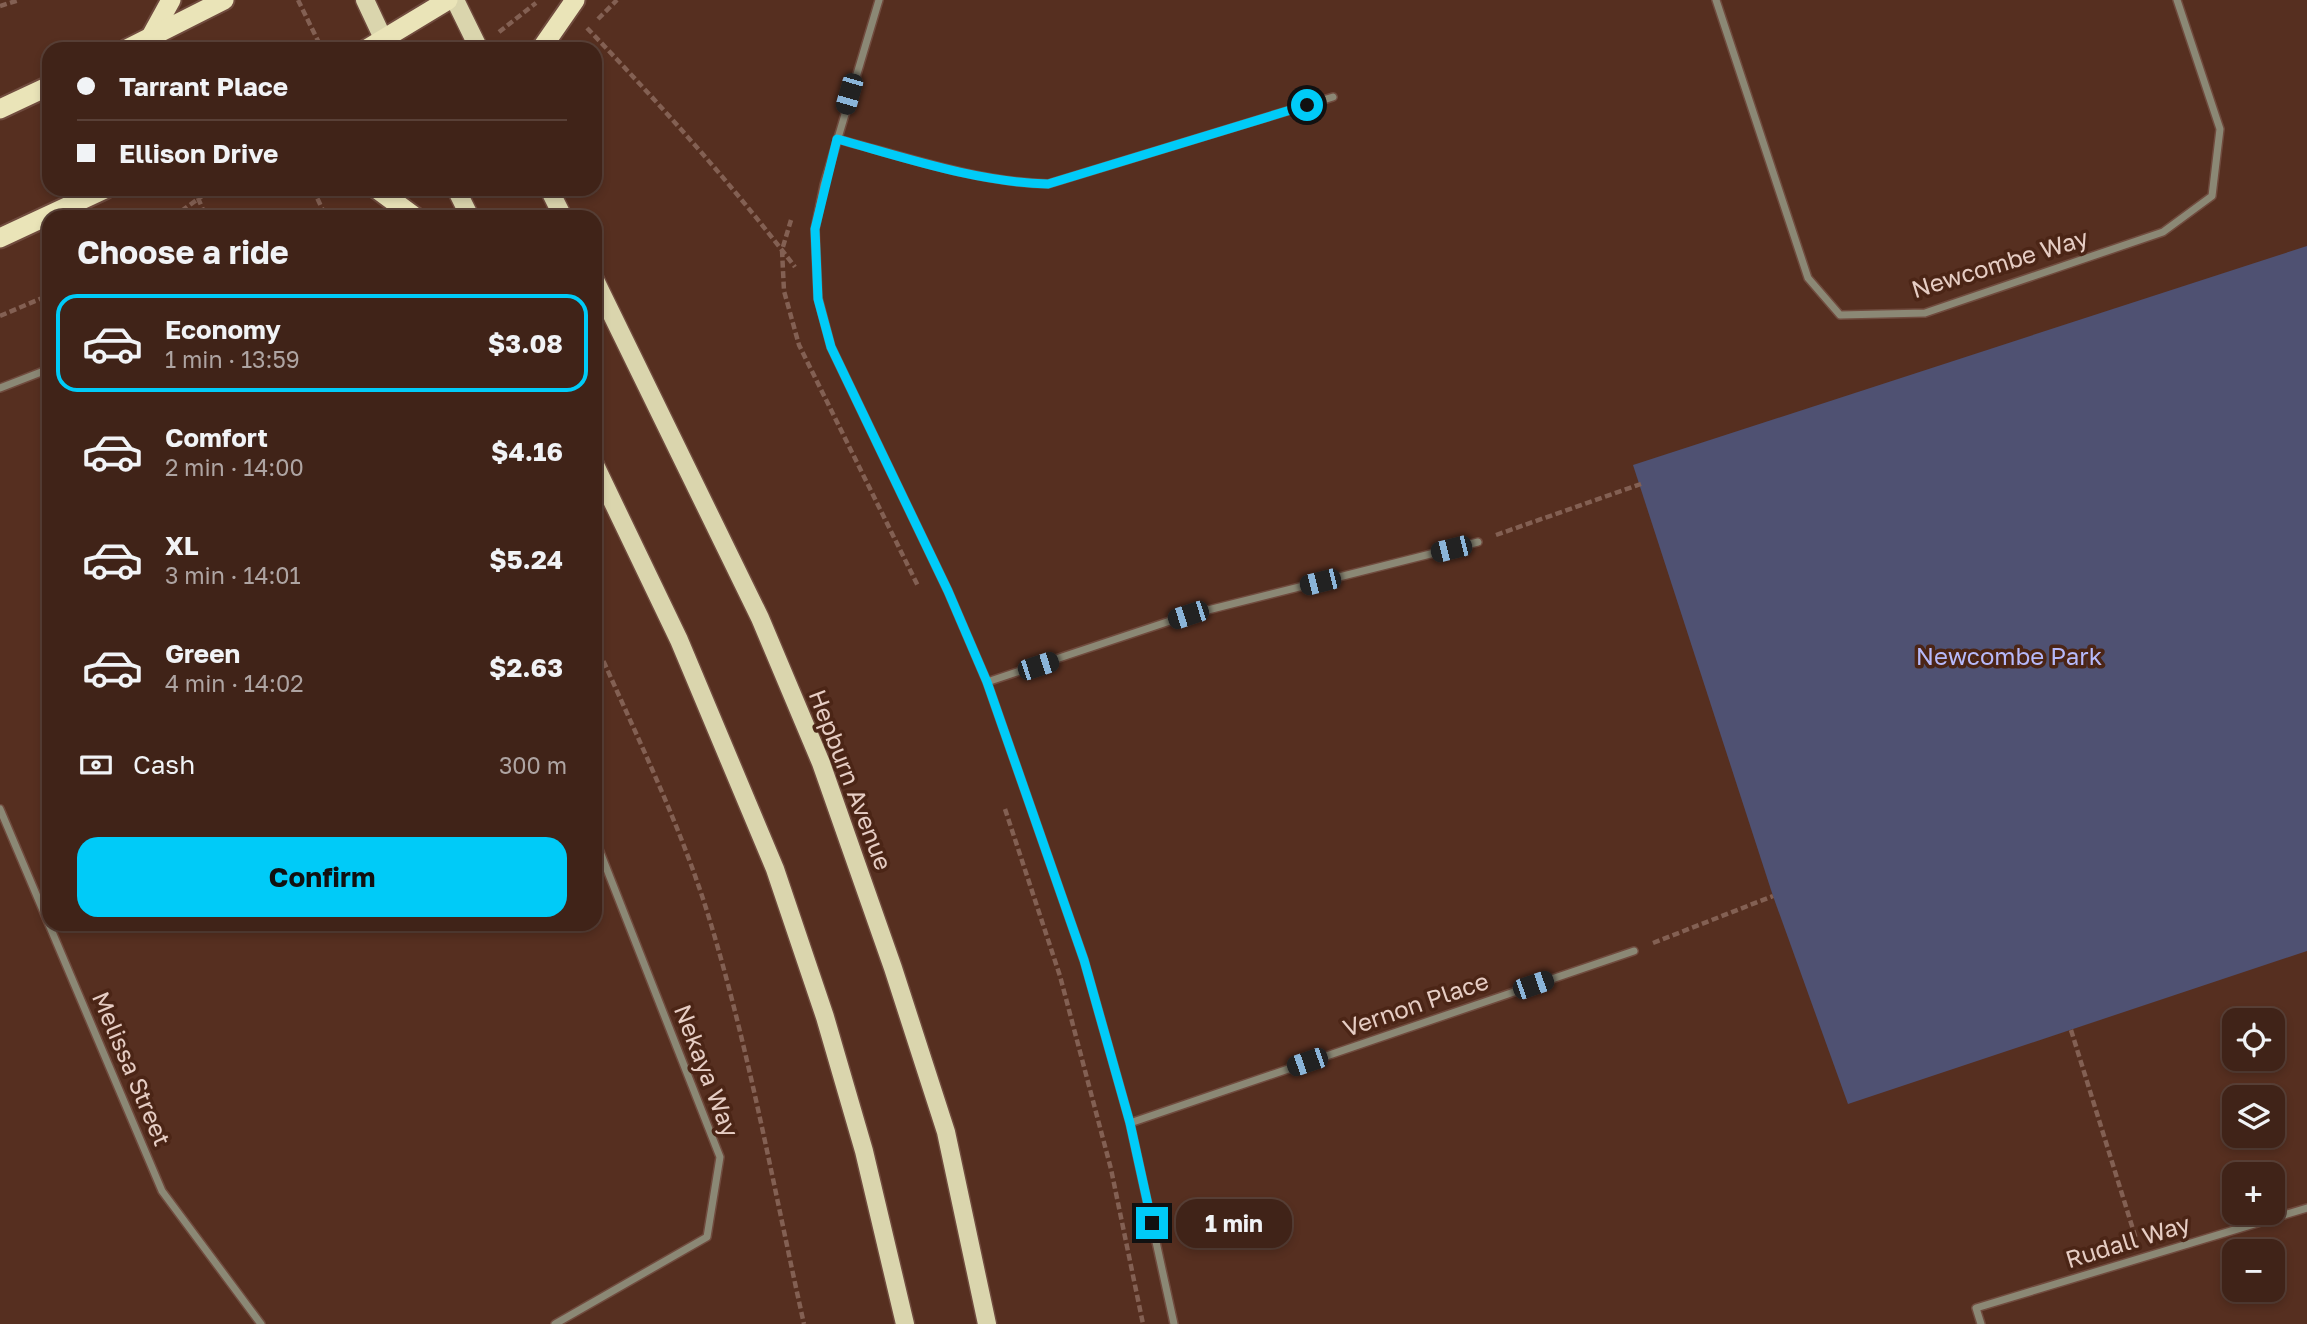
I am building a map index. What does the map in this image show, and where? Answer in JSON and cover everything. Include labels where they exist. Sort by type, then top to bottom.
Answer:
[{"type":"highway","points":[[150,38],[172,0]]},
{"type":"highway","points":[[142,42],[224,0]]},
{"type":"highway","points":[[386,42],[448,0]]},
{"type":"highway","points":[[546,42],[572,5]]},
{"type":"highway","points":[[0,109],[42,89]]},
{"type":"highway","points":[[60,210],[90,196]]},
{"type":"highway","points":[[386,196],[406,210]]},
{"type":"highway","points":[[0,238],[42,218]]},
{"type":"main road","points":[[365,0],[379,42]]},
{"type":"main road","points":[[455,0],[475,42]]},
{"type":"main road","name":"Hepburn Avenue","points":[[602,293],[760,618],[821,763],[893,968],[946,1132],[987,1324]]},
{"type":"main road","points":[[602,480],[679,640],[775,869],[825,1017],[864,1151],[905,1324]]},
{"type":"street","points":[[879,0],[837,139],[815,229],[818,299],[831,347],[948,591],[987,682],[1084,960],[1130,1123],[1174,1324]]},
{"type":"street","name":"Newcombe Way","points":[[1716,0],[1808,278],[1840,315],[1925,313],[2163,232],[2212,196],[2220,129],[2177,0]]},
{"type":"street","points":[[837,139],[959,172],[1012,183],[1048,184],[1332,97]]},
{"type":"street","points":[[0,388],[42,372]]},
{"type":"street","points":[[987,682],[1188,615],[1478,542]]},
{"type":"street","name":"Melissa Street","points":[[0,809],[42,908]]},
{"type":"street","name":"Nekaya Way","points":[[555,1324],[708,1237],[720,1157],[602,857]]},
{"type":"street","name":"Melissa Street","points":[[52,931],[162,1191],[261,1324]]},
{"type":"street","name":"Vernon Place","points":[[1130,1123],[1634,951]]},
{"type":"street","name":"Rudall Way","points":[[1981,1324],[1976,1308],[2307,1209]]},
{"type":"path","points":[[0,6],[19,0]]},
{"type":"path","points":[[298,0],[319,42]]},
{"type":"path","points":[[486,42],[536,3],[533,0]]},
{"type":"path","points":[[588,30],[617,0]]},
{"type":"path","points":[[572,5],[599,42]]},
{"type":"path","points":[[602,45],[659,106],[782,250],[784,291],[799,345],[922,594]]},
{"type":"path","points":[[182,210],[201,196]]},
{"type":"path","points":[[198,198],[203,210]]},
{"type":"path","points":[[0,316],[42,298]]},
{"type":"path","points":[[1478,542],[1641,484]]},
{"type":"path","points":[[602,658],[667,806],[710,920],[764,1132],[804,1324]]},
{"type":"path","points":[[1004,805],[1063,988],[1111,1169],[1143,1324]]},
{"type":"path","points":[[1634,951],[1773,896]]},
{"type":"path","points":[[2071,1030],[2142,1258]]},
{"type":"green space","name":"Newcombe Park","points":[[2307,246],[2307,951],[1848,1104],[1773,896],[1633,465]]},
{"type":"route","points":[[1152,1223],[1130,1123],[1084,960],[987,682],[948,591],[831,347],[818,299],[815,229],[837,139],[959,172],[1012,183],[1048,184],[1307,105]]}]
